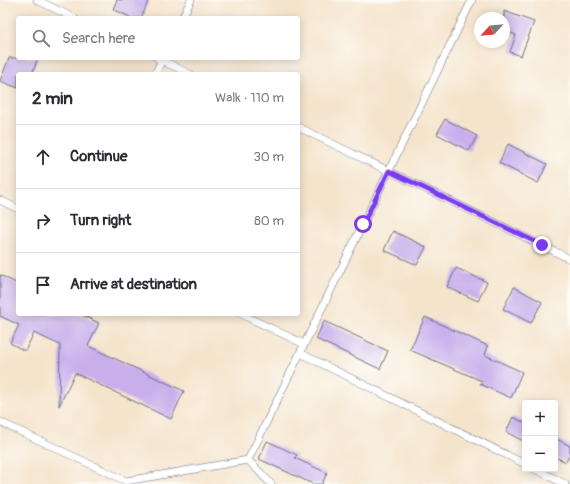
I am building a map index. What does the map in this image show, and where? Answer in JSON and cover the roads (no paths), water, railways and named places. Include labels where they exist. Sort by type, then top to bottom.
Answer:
[{"type":"lane","points":[[37,0],[70,16]]},
{"type":"lane","points":[[183,16],[191,0]]},
{"type":"lane","points":[[248,460],[472,0]]},
{"type":"lane","points":[[156,72],[160,60]]},
{"type":"lane","points":[[162,60],[186,72]]},
{"type":"lane","points":[[300,128],[570,259]]},
{"type":"lane","points":[[0,200],[16,207]]},
{"type":"lane","points":[[245,316],[304,344]]},
{"type":"lane","points":[[300,353],[522,463]]},
{"type":"lane","points":[[0,422],[126,481],[248,460]]},
{"type":"lane","points":[[248,460],[271,484]]},
{"type":"lane","points":[[541,472],[565,484]]}]
